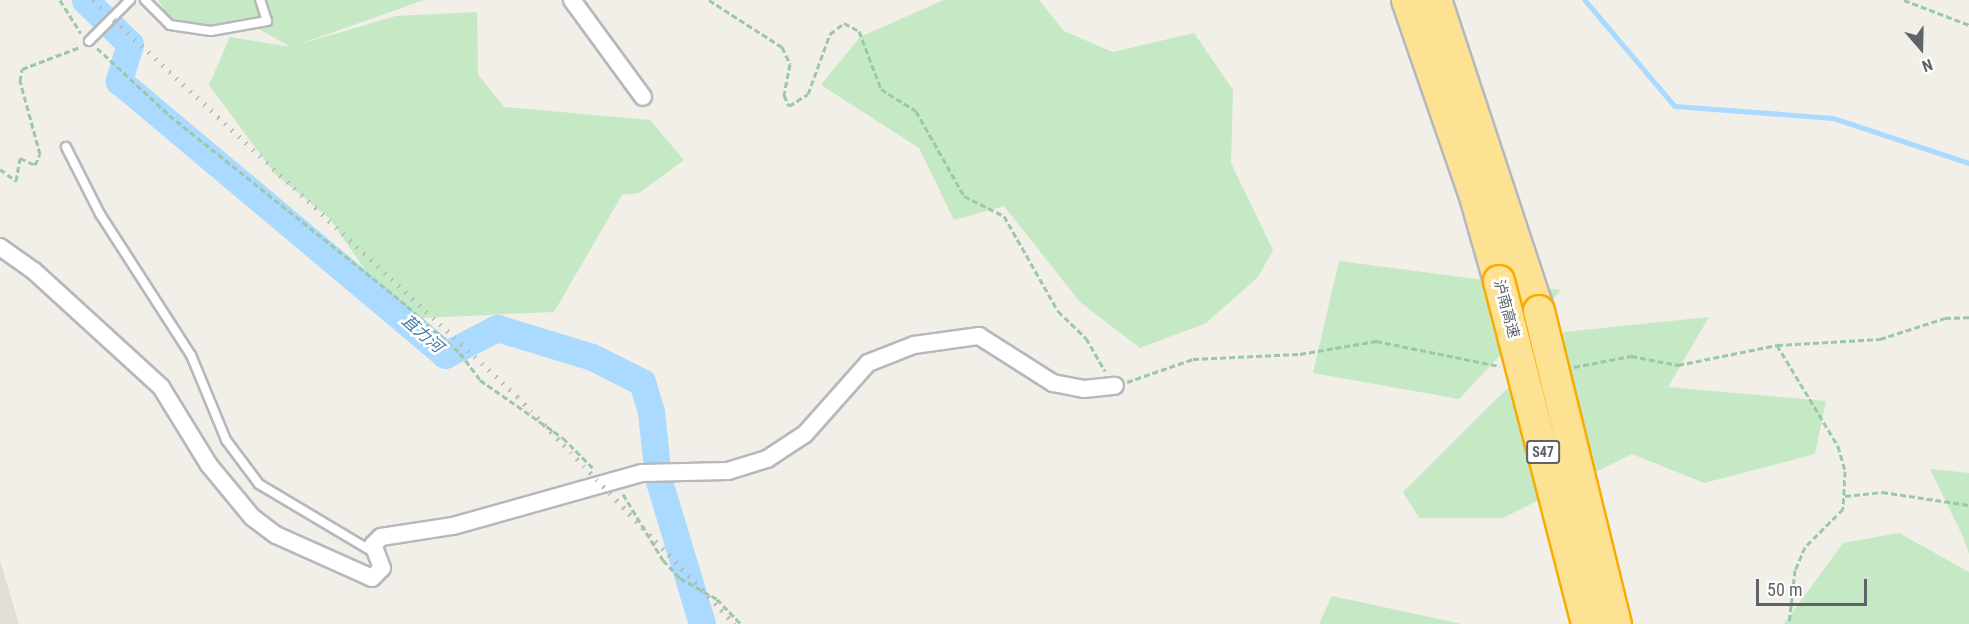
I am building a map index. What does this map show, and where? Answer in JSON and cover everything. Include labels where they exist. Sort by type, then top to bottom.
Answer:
[{"type":"highway","name":"泸南高速","points":[[1407,0],[1474,193],[1499,281],[1587,624]]},
{"type":"highway","name":"泸南高速","points":[[1436,0],[1539,311],[1616,624]]},
{"type":"street","points":[[572,0],[644,97]]},
{"type":"street","points":[[0,248],[34,271],[160,387],[209,465],[268,530],[368,577],[381,571],[373,542],[381,537],[453,526],[642,473],[728,471],[778,454],[812,427],[868,363],[958,336],[985,338],[1053,383],[1084,389],[1115,386]]},
{"type":"lane","points":[[89,41],[130,0]]},
{"type":"lane","points":[[145,0],[170,25],[211,31],[267,21],[260,0]]},
{"type":"lane","points":[[66,147],[100,214],[191,355],[226,440],[259,484],[378,556]]},
{"type":"path","points":[[710,0],[782,47],[790,64],[784,95],[789,106],[808,94],[830,34],[844,23],[859,31],[881,89],[916,111],[964,196],[1004,216],[1058,311],[1086,338],[1115,386]]},
{"type":"path","points":[[1904,0],[1969,25]]},
{"type":"path","points":[[0,169],[16,181],[20,158],[35,165],[40,154],[20,81],[22,69],[89,41]]},
{"type":"path","points":[[114,60],[169,116],[460,353],[480,380],[563,438],[627,498],[663,560],[691,585],[706,592],[741,624]]},
{"type":"path","points":[[1777,345],[1838,447],[1845,496],[1835,520],[1805,546],[1795,570],[1789,624]]},
{"type":"path","points":[[1845,496],[1882,492],[1969,505]]},
{"type":"shaded area","points":[[0,561],[19,624],[0,624]]},
{"type":"green space","points":[[158,0],[424,0],[297,45],[396,16],[477,12],[478,74],[504,107],[650,120],[684,160],[639,193],[622,195],[554,312],[399,319],[330,219],[275,174],[209,85],[230,37],[291,47],[255,27],[173,23]]},
{"type":"green space","points":[[944,0],[1039,0],[1064,31],[1113,52],[1194,33],[1233,90],[1231,163],[1273,250],[1258,277],[1206,323],[1140,348],[1080,302],[1004,206],[954,220],[919,148],[821,85],[860,37]]},
{"type":"green space","points":[[1339,261],[1561,290],[1459,399],[1313,373]]},
{"type":"green space","points":[[1709,317],[1668,387],[1826,401],[1815,454],[1704,483],[1632,454],[1503,518],[1419,518],[1403,492],[1564,332]]},
{"type":"green space","points":[[1930,469],[1969,473],[1969,554],[1964,539]]},
{"type":"green space","points":[[1899,533],[1969,572],[1969,624],[1784,624],[1843,543]]},
{"type":"green space","points":[[1332,596],[1462,624],[1319,624]]},
{"type":"waterway","name":"苴力河","points":[[85,0],[130,44],[119,81],[445,355],[497,328],[592,357],[642,382],[651,412],[658,478],[702,624]]},
{"type":"waterway","points":[[1585,0],[1675,106],[1833,118],[1969,163]]},
{"type":"railway","points":[[93,0],[518,397],[735,624]]}]
